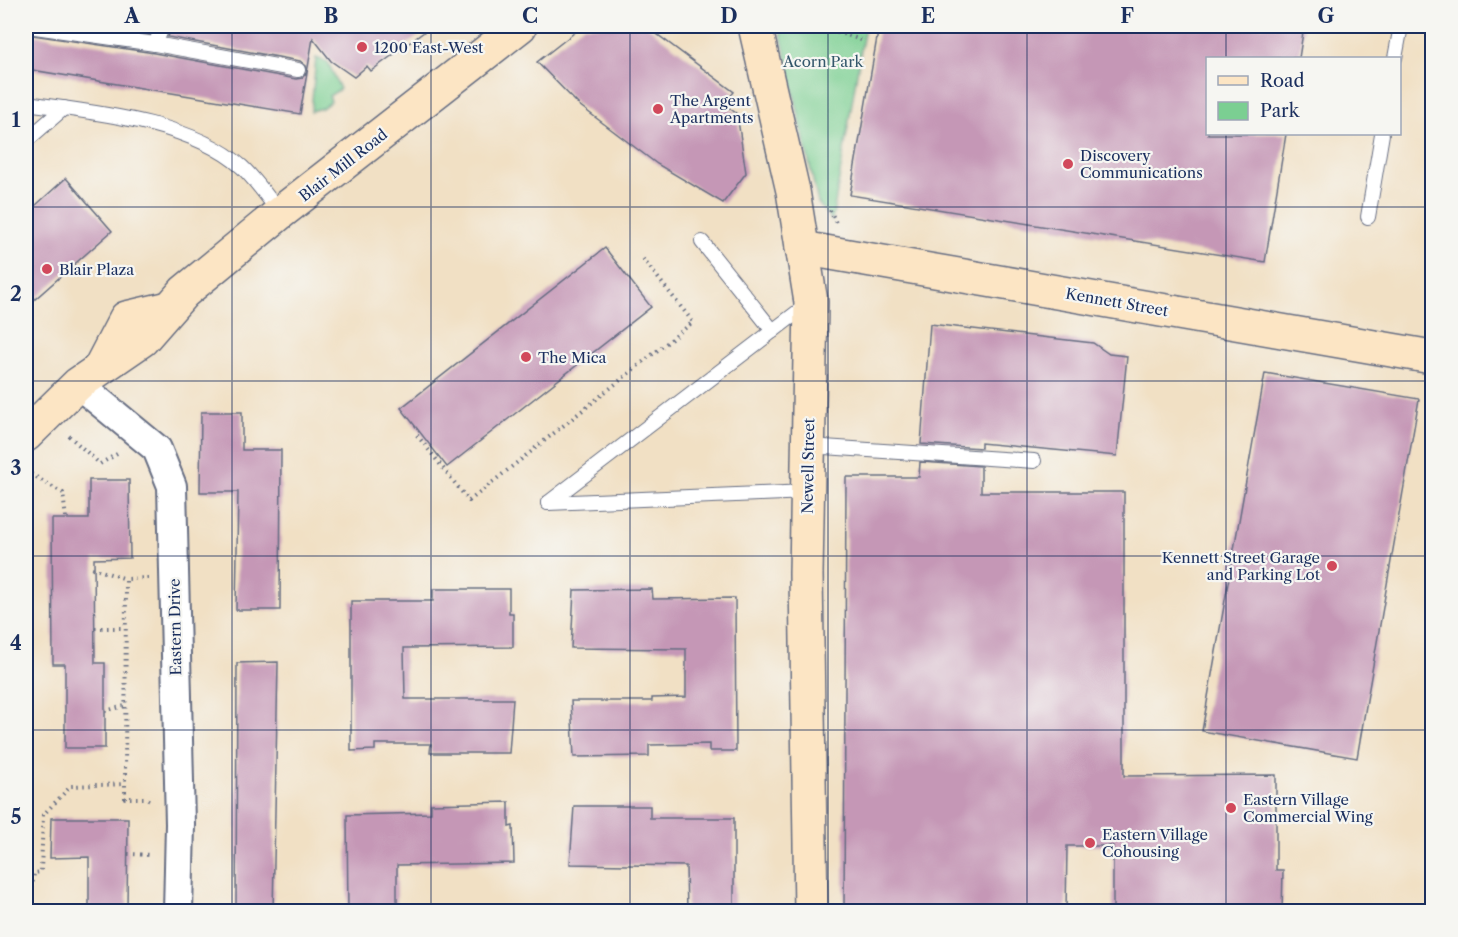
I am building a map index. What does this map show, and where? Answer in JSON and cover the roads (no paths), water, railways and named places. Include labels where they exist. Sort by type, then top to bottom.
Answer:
[{"type":"street","name":"Blair Mill Road","points":[[26,435],[89,376],[126,318],[169,309],[184,292],[280,213],[520,26]]},
{"type":"street","name":"Newell Street","points":[[754,26],[794,191],[811,302],[808,492],[811,912]]},
{"type":"street","name":"Kennett Street","points":[[802,248],[1432,357]]},
{"type":"street","name":"Eastern Drive","points":[[89,376],[157,449],[172,486],[180,824],[178,912]]},
{"type":"lane","points":[[28,26],[155,44],[298,70]]},
{"type":"lane","points":[[155,44],[156,26]]},
{"type":"lane","points":[[155,44],[163,26]]},
{"type":"lane","points":[[1395,57],[1401,26]]},
{"type":"lane","points":[[26,102],[132,119],[212,147],[242,167],[280,213]]},
{"type":"lane","points":[[26,141],[64,108]]},
{"type":"lane","points":[[1368,217],[1382,135]]},
{"type":"lane","points":[[702,242],[773,331]]},
{"type":"lane","points":[[808,492],[548,503],[811,302]]},
{"type":"lane","points":[[809,446],[1034,461]]},
{"type":"place","name":"1200 East-West","points":[[362,47]]},
{"type":"place","name":"The Argent Apartments","points":[[658,109]]},
{"type":"place","name":"Discovery Communications","points":[[1068,164]]},
{"type":"place","name":"Blair Plaza","points":[[47,269]]},
{"type":"place","name":"The Mica","points":[[526,357]]},
{"type":"place","name":"Kennett Street Garage and Parking Lot","points":[[1332,566]]},
{"type":"place","name":"Eastern Village Commercial Wing","points":[[1231,808]]},
{"type":"place","name":"Eastern Village Cohousing","points":[[1090,843]]},
{"type":"park label","name":"Acorn Park","points":[[823,61]]}]
